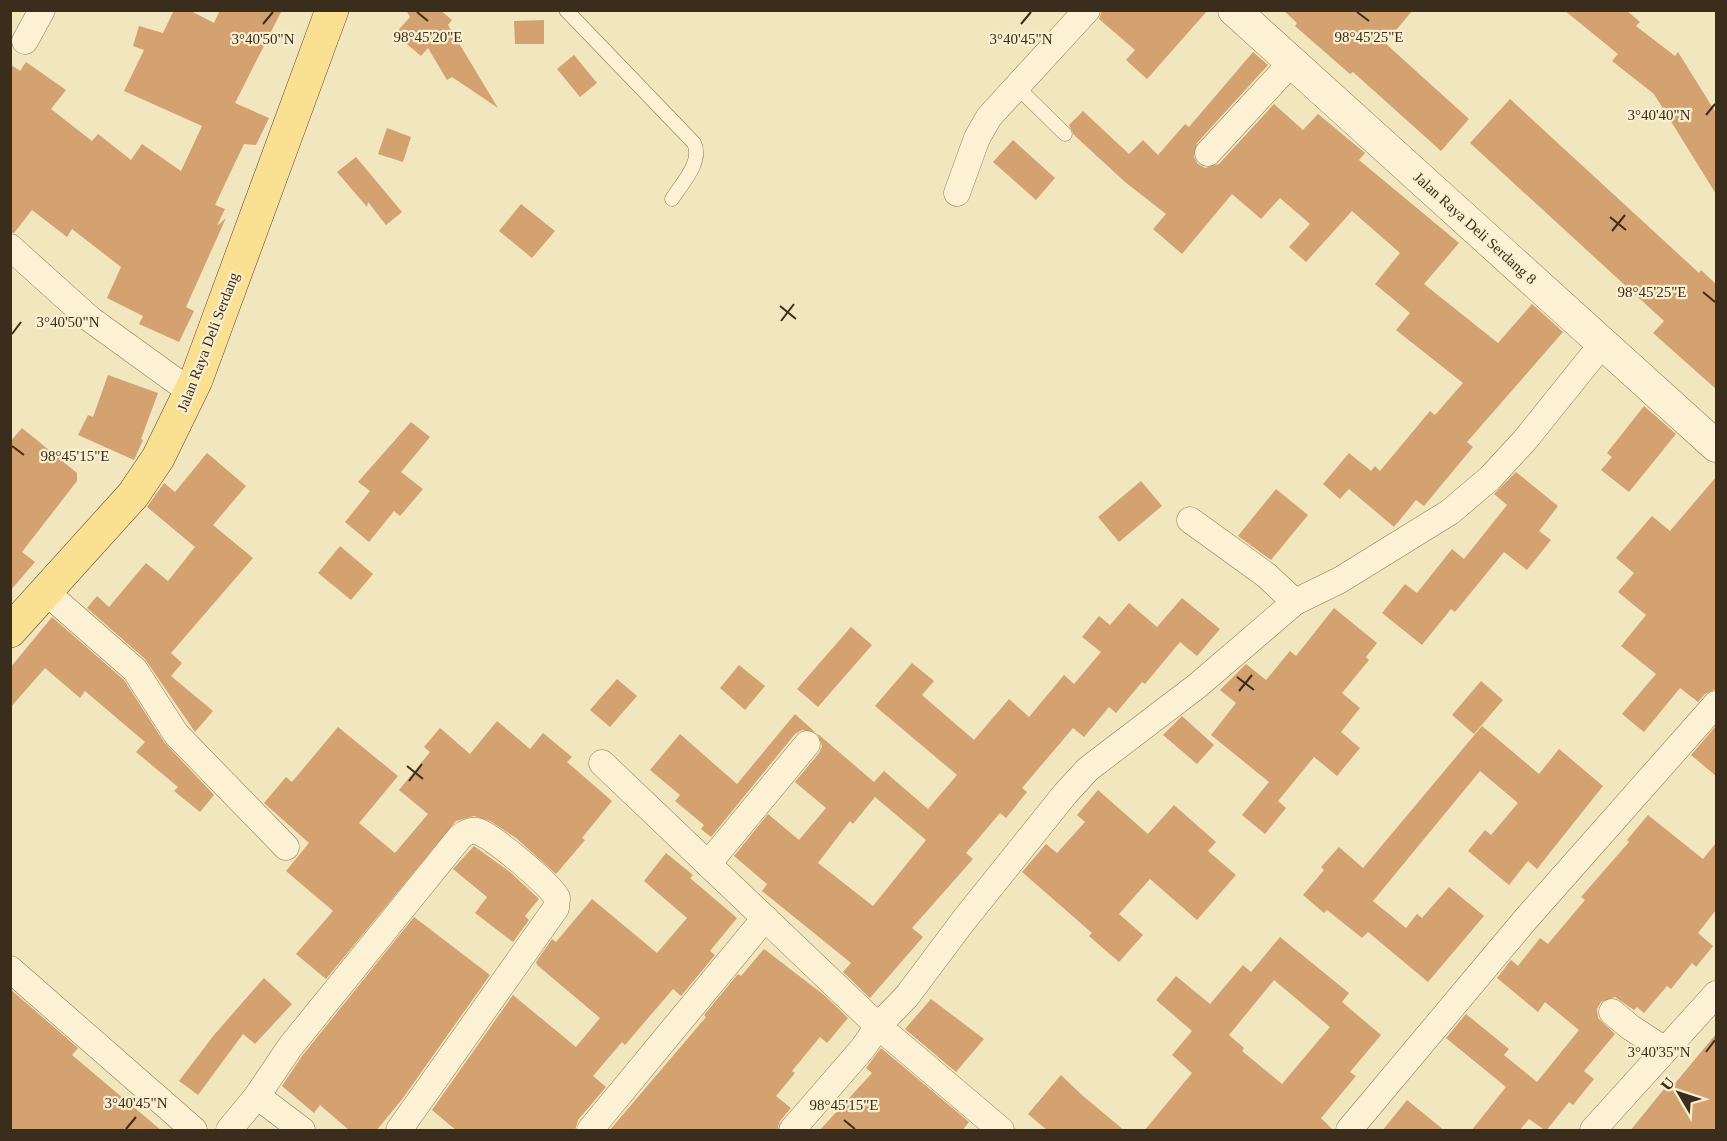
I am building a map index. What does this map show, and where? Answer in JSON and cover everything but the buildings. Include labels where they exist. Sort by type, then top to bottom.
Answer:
[{"type":"main road","name":"Jalan Raya Deli Serdang","points":[[10,631],[133,495],[158,458],[191,392],[332,10]]},
{"type":"street","points":[[25,41],[42,10]]},
{"type":"street","points":[[957,194],[977,138],[989,117],[1087,10]]},
{"type":"street","name":"Jalan Raya Deli Serdang 8","points":[[1234,10],[1716,444]]},
{"type":"street","points":[[1208,153],[1291,63]]},
{"type":"street","points":[[10,247],[90,319],[191,392]]},
{"type":"street","points":[[792,1131],[863,1048],[878,1026],[907,996],[971,911],[1065,794],[1088,770],[1197,686],[1295,602],[1340,580],[1450,512],[1490,478],[1525,440],[1603,343]]},
{"type":"street","points":[[1190,520],[1266,575],[1295,602]]},
{"type":"street","points":[[46,592],[135,670],[176,734],[285,847]]},
{"type":"street","points":[[1349,1131],[1525,920],[1716,704]]},
{"type":"street","points":[[708,864],[807,744]]},
{"type":"street","points":[[602,763],[878,1026],[1001,1131]]},
{"type":"street","points":[[229,1131],[257,1096],[290,1047],[460,837],[472,831],[480,832],[548,883],[557,898],[556,908],[399,1131]]},
{"type":"street","points":[[590,1131],[765,918]]},
{"type":"street","points":[[10,969],[194,1131]]},
{"type":"street","points":[[1593,1131],[1716,994]]},
{"type":"street","points":[[1612,1012],[1665,1050]]},
{"type":"street","points":[[257,1096],[302,1131]]},
{"type":"lane","points":[[566,10],[694,142],[698,151],[696,160],[672,199]]},
{"type":"lane","points":[[1016,86],[1065,134]]}]
